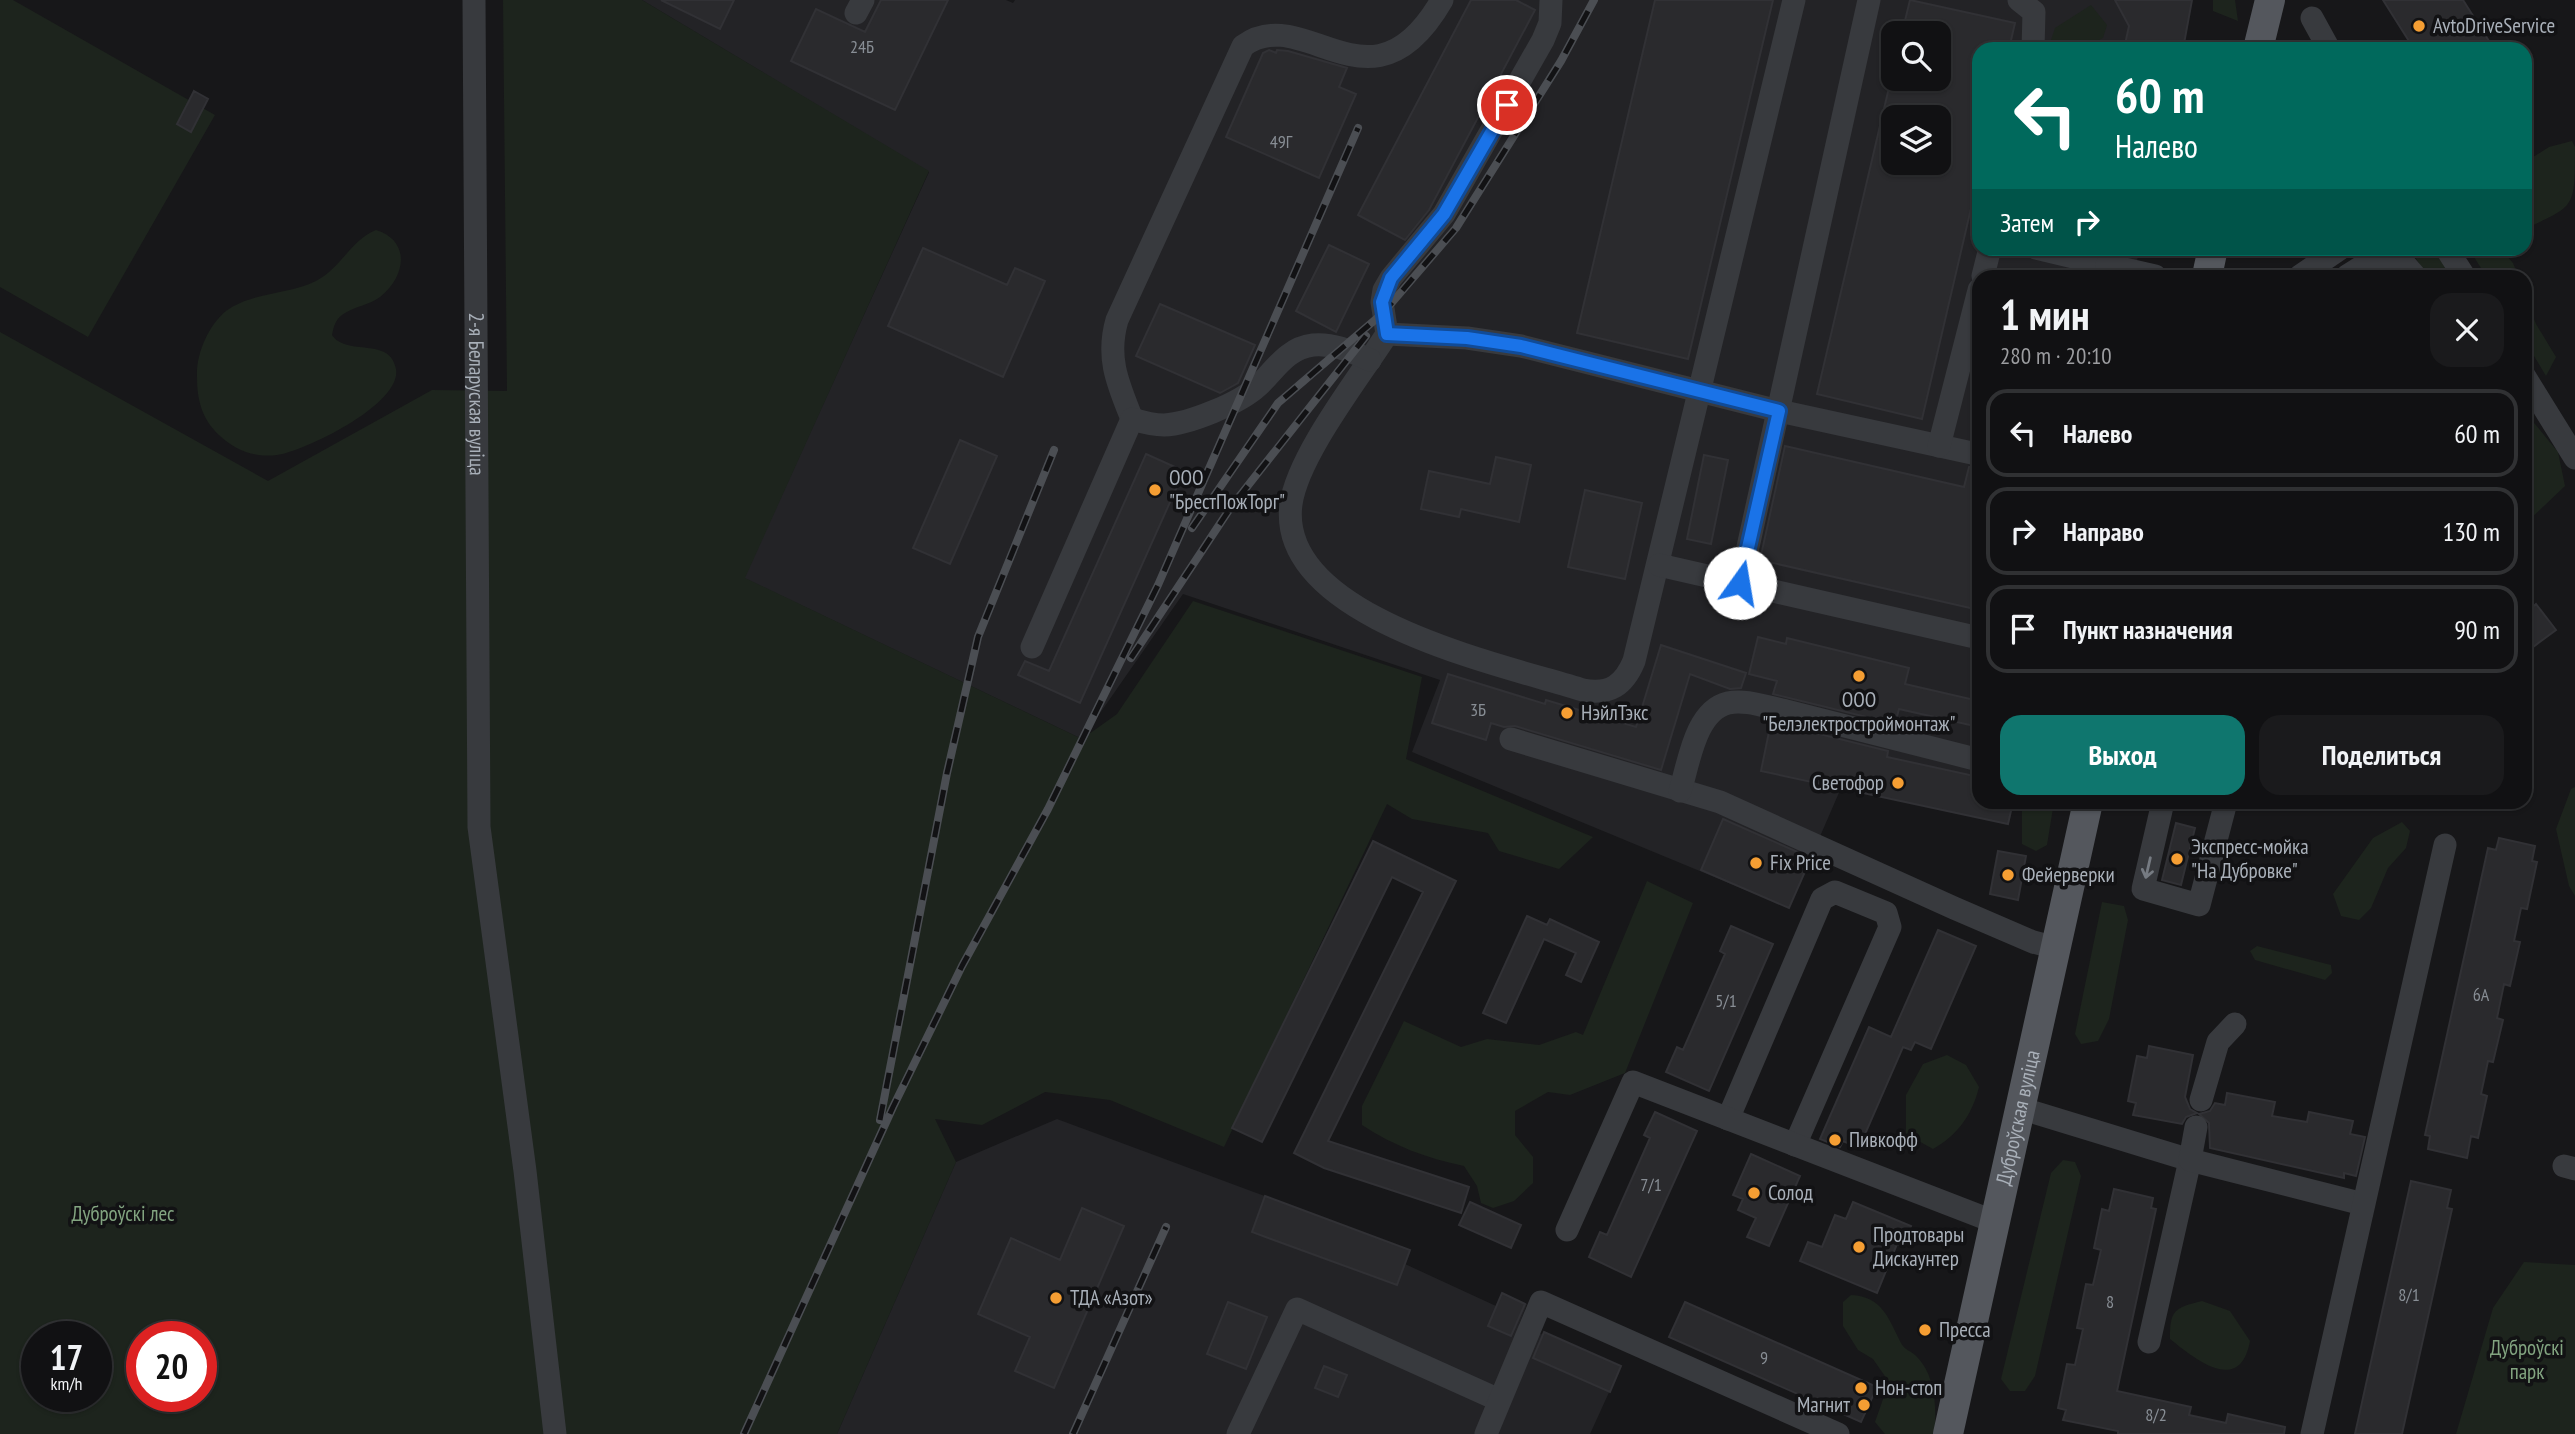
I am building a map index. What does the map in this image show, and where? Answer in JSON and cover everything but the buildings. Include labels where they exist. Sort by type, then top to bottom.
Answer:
[{"type":"main road","points":[[2260,42],[2270,0]]},
{"type":"main road","name":"Дуброўская вуліца","points":[[1948,1434],[2086,809]]},
{"type":"street","name":"2-я Беларуская вуліца","points":[[474,0],[478,789],[483,870],[525,1171],[555,1434]]},
{"type":"street","points":[[1032,647],[1132,419],[1113,372],[1111,355],[1117,320],[1243,46],[1260,31],[1285,27],[1315,34],[1359,52],[1381,53],[1416,36],[1442,0]]},
{"type":"street","points":[[1551,0],[1550,23],[1544,40],[1458,192],[1384,290],[1382,302],[1387,334],[1307,461],[1291,503],[1294,541],[1303,559],[1339,595],[1371,615],[1435,643],[1598,693],[1610,691],[1629,673],[1659,565],[1794,0]]},
{"type":"street","points":[[1740,583],[1869,0]]},
{"type":"street","points":[[2019,0],[2034,12],[2033,42]]},
{"type":"street","points":[[2312,18],[2325,42]]},
{"type":"street","points":[[2060,256],[2103,270]]},
{"type":"street","points":[[2309,270],[2329,256]]},
{"type":"street","points":[[2356,270],[2366,264],[2402,262]]},
{"type":"street","points":[[1939,446],[1972,317]]},
{"type":"street","points":[[1387,334],[1493,341],[1779,411],[1972,453]]},
{"type":"street","points":[[1132,419],[1164,425],[1196,417],[1250,392],[1280,361],[1311,345],[1341,348],[1370,360]]},
{"type":"street","points":[[2532,388],[2575,458]]},
{"type":"street","points":[[1659,565],[1972,636]]},
{"type":"street","points":[[1680,791],[1700,729],[1707,717],[1728,703],[1782,710],[1972,758]]},
{"type":"street","points":[[1511,738],[1720,802],[2032,942],[2056,948]]},
{"type":"street","points":[[2161,809],[2143,889],[2199,905],[2224,809]]},
{"type":"street","points":[[2312,1434],[2445,845]]},
{"type":"street","points":[[1728,1119],[1822,900],[1835,892],[1886,913],[1889,927],[1796,1145]]},
{"type":"street","points":[[2202,1100],[2218,1042],[2235,1024]]},
{"type":"street","points":[[1567,1230],[1633,1082],[1995,1222]]},
{"type":"street","points":[[2020,1108],[2190,1160],[2363,1204]]},
{"type":"street","points":[[2149,1342],[2196,1127]]},
{"type":"street","points":[[1486,1434],[1541,1302],[1825,1432]]},
{"type":"street","points":[[1238,1434],[1297,1309],[1499,1400]]},
{"type":"shaded area","points":[[642,0],[1006,0],[1013,3],[1015,0],[2192,0],[2184,42],[1972,42],[1972,256],[2138,256],[2135,270],[1972,270],[1972,809],[2011,809],[2008,824],[1841,788],[1789,908],[1412,752],[1440,680],[1183,594],[1082,739],[744,578],[929,172]]},
{"type":"shaded area","points":[[1057,1119],[1410,1250],[1405,1264],[1496,1306],[1502,1293],[1527,1304],[1519,1325],[1621,1366],[1590,1434],[837,1434],[956,1162]]},
{"type":"green space","points":[[0,0],[13,0],[215,115],[88,337],[0,287]]},
{"type":"green space","name":"Дуброўскі лес","points":[[503,0],[642,0],[929,171],[745,578],[1082,739],[1117,714],[1193,601],[1422,677],[1406,759],[1593,837],[1559,869],[1499,851],[1488,833],[1412,819],[1387,804],[1224,1147],[1110,1100],[1045,1092],[982,1125],[935,1119],[956,1162],[837,1434],[0,1434],[0,332],[268,481],[432,390],[507,391]]},
{"type":"green space","points":[[2213,0],[2235,0],[2238,21],[2213,11]]},
{"type":"green space","points":[[2091,5],[2107,25],[2103,38],[2095,42],[2050,42],[2055,28]]},
{"type":"green space","points":[[2572,141],[2575,147],[2572,194],[2563,209],[2532,226],[2532,158],[2549,147]]},
{"type":"green space","points":[[376,230],[388,235],[400,251],[401,260],[395,280],[380,297],[339,317],[332,335],[347,345],[386,353],[396,369],[394,383],[384,397],[349,424],[290,452],[269,456],[245,452],[232,445],[208,422],[198,394],[199,359],[204,341],[214,324],[226,311],[247,300],[316,281],[332,269],[360,240]]},
{"type":"green space","points":[[2414,256],[2439,256],[2448,270],[2423,270]]},
{"type":"green space","points":[[2473,256],[2507,256],[2516,270],[2482,270]]},
{"type":"green space","points":[[2532,314],[2556,357],[2546,376],[2532,353]]},
{"type":"green space","points":[[2532,420],[2558,452],[2565,486],[2532,517]]},
{"type":"green space","points":[[2575,787],[2575,896],[2569,886],[2556,829],[2571,789]]},
{"type":"green space","points":[[2022,809],[2053,809],[2047,845],[2036,851],[2022,844]]},
{"type":"green space","points":[[2402,822],[2410,831],[2406,848],[2388,868],[2371,908],[2359,920],[2341,916],[2333,894],[2373,838]]},
{"type":"green space","points":[[1647,881],[1693,903],[1625,1073],[1570,1095],[1548,1092],[1515,1111],[1515,1135],[1533,1157],[1533,1183],[1514,1201],[1493,1208],[1481,1203],[1477,1186],[1464,1166],[1411,1150],[1362,1125],[1362,1106],[1404,1021],[1461,1047],[1487,1039],[1539,1045],[1576,1032],[1583,1035]]},
{"type":"green space","points":[[2102,902],[2124,906],[2128,920],[2109,1019],[2098,1041],[2081,1044],[2075,1034]]},
{"type":"green space","points":[[2257,946],[2331,965],[2332,973],[2325,980],[2255,960],[2250,951]]},
{"type":"green space","points":[[1947,1055],[1966,1065],[1979,1087],[1963,1123],[1957,1131],[1933,1149],[1906,1134],[1906,1095],[1923,1064]]},
{"type":"green space","points":[[2063,1160],[2075,1162],[2081,1176],[2035,1376],[2025,1391],[2010,1391],[2001,1379],[2051,1173]]},
{"type":"green space","name":"Дуброўскі парк","points":[[2524,1262],[2575,1265],[2575,1434],[2456,1434],[2493,1308]]},
{"type":"green space","points":[[1851,1295],[1877,1304],[1888,1317],[1902,1345],[1923,1365],[1934,1394],[1934,1434],[1885,1434],[1875,1422],[1889,1382],[1873,1359],[1858,1350],[1843,1326],[1843,1302]]},
{"type":"green space","points":[[2202,1301],[2230,1311],[2250,1341],[2245,1358],[2237,1367],[2227,1370],[2204,1363],[2170,1339],[2171,1322],[2176,1312],[2180,1308]]},
{"type":"railway","points":[[1192,528],[1278,403],[1383,313],[1456,228],[1561,61],[1594,0]]},
{"type":"railway","points":[[744,1434],[893,1107],[962,966],[1048,809],[1158,585],[1358,128]]},
{"type":"railway","points":[[1131,658],[1231,507],[1366,336]]},
{"type":"railway","points":[[880,1120],[947,773],[978,637],[1054,450]]},
{"type":"railway","points":[[1073,1434],[1166,1227]]},
{"type":"place","name":"AvtoDriveService","points":[[2419,26]]},
{"type":"place","name":"ООО \"БрестПожТорг\"","points":[[1155,490]]},
{"type":"place","name":"ООО \"Белэлектростроймонтаж\"","points":[[1859,676]]},
{"type":"place","name":"НэйлТэкс","points":[[1567,713]]},
{"type":"place","name":"Светофор","points":[[1898,783]]},
{"type":"place","name":"Экспресс-мойка \"На Дубровке\"","points":[[2177,859]]},
{"type":"place","name":"Fix Price","points":[[1756,863]]},
{"type":"place","name":"Фейерверки","points":[[2008,875]]},
{"type":"place","name":"Пивкофф","points":[[1835,1140]]},
{"type":"place","name":"Солод","points":[[1754,1193]]},
{"type":"place","name":"Продтовары Дискаунтер","points":[[1859,1247]]},
{"type":"place","name":"ТДА «Азот»","points":[[1056,1298]]},
{"type":"place","name":"Пресса","points":[[1925,1330]]},
{"type":"place","name":"Нон-стоп","points":[[1861,1388]]},
{"type":"place","name":"Магнит","points":[[1864,1405]]},
{"type":"route","points":[[1507,105],[1444,214],[1384,290],[1382,313],[1387,334],[1467,338],[1521,346],[1779,411],[1740,583]]}]
